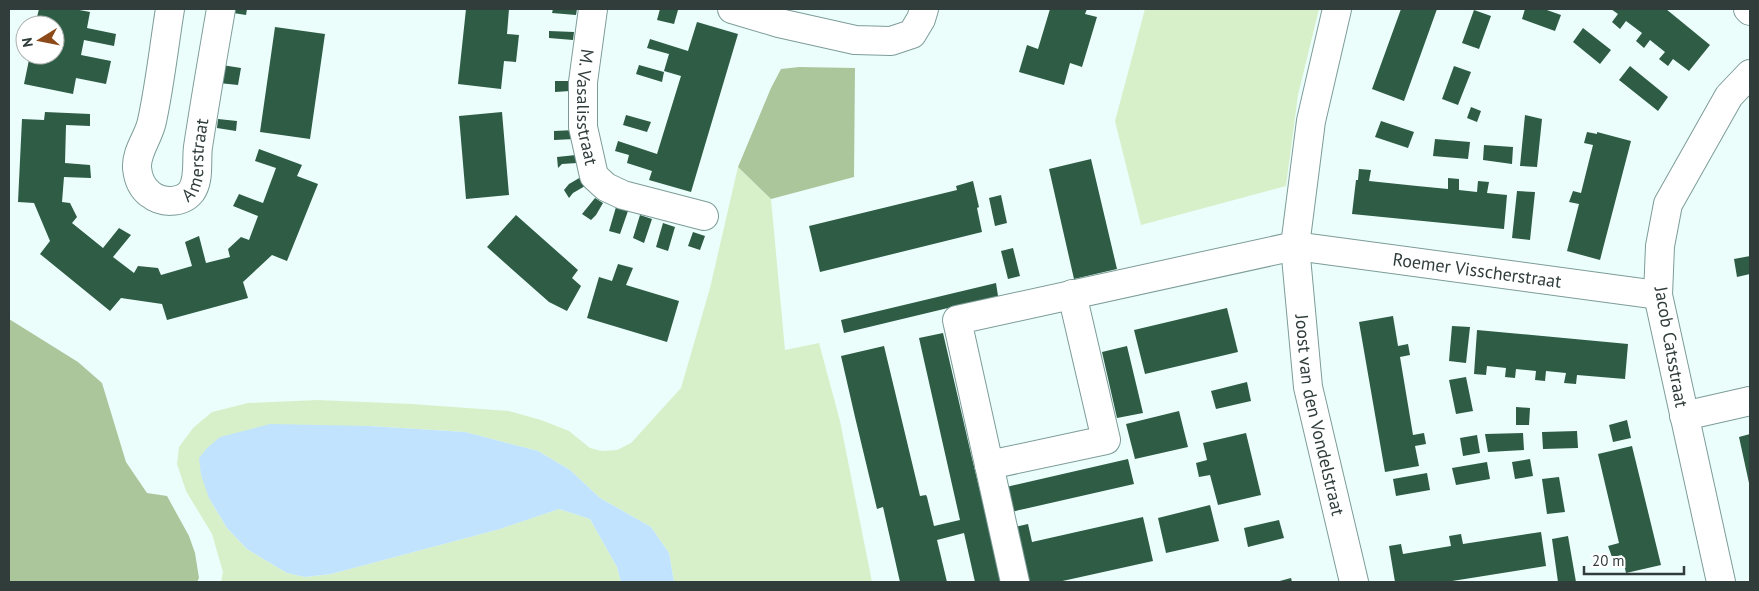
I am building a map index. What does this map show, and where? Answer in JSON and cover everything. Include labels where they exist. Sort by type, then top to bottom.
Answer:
[{"type":"street","name":"Amerstraat","points":[[170,9],[152,124],[137,158],[140,183],[147,192],[165,202],[182,199],[187,195],[191,191],[196,174],[197,150],[221,9]]},
{"type":"street","name":"M. Vasalisstraat","points":[[593,9],[583,82],[583,126],[594,176],[606,187],[623,195],[704,216]]},
{"type":"street","points":[[732,9],[779,23],[855,40],[891,41],[912,34],[921,19],[924,9]]},
{"type":"street","name":"Joost van den Vondelstraat","points":[[1337,9],[1311,121],[1295,246],[1308,387],[1354,582]]},
{"type":"street","name":"Jacob Catsstraat","points":[[1721,582],[1658,295],[1660,246],[1668,204],[1729,96],[1750,74]]},
{"type":"street","points":[[1015,582],[957,320],[1295,246]]},
{"type":"street","name":"Roemer Visscherstraat","points":[[1295,246],[1658,295]]},
{"type":"street","points":[[989,465],[1106,440],[1072,294]]},
{"type":"street","points":[[1684,416],[1750,401]]},
{"type":"green space","points":[[1145,9],[1319,9],[1298,95],[1286,186],[1141,225],[1115,121]]},
{"type":"green space","points":[[799,67],[855,68],[854,177],[771,199],[738,167],[771,88],[781,69]]},
{"type":"green space","points":[[738,167],[771,199],[785,350],[819,343],[840,421],[872,582],[674,582],[669,553],[651,527],[600,498],[570,470],[538,451],[465,432],[369,426],[209,498],[227,528],[247,549],[287,573],[305,577],[331,574],[500,529],[559,509],[590,519],[617,567],[621,582],[221,582],[223,572],[212,534],[186,491],[177,464],[179,447],[193,428],[212,412],[248,403],[318,400],[509,411],[541,420],[569,431],[590,448],[602,451],[617,450],[631,443],[681,388],[710,288]]},
{"type":"green space","points":[[9,319],[78,362],[102,383],[126,462],[147,493],[167,496],[189,536],[195,553],[199,578],[197,582],[9,582]]},
{"type":"water","points":[[270,424],[369,426],[465,432],[538,451],[570,470],[600,498],[651,527],[669,553],[674,582],[621,582],[617,567],[590,519],[559,509],[500,529],[331,574],[305,577],[287,573],[247,549],[227,528],[209,498],[201,475],[199,458],[220,437]]},
{"type":"building","points":[[39,9],[74,9],[90,12],[87,28],[116,34],[114,46],[84,40],[81,55],[111,61],[106,84],[76,78],[73,94],[24,84],[28,65],[65,65],[65,15],[38,15]]},
{"type":"building","points":[[227,9],[247,9],[246,15],[227,12]]},
{"type":"building","points":[[466,9],[509,9],[507,34],[519,35],[516,62],[504,61],[501,89],[458,84]]},
{"type":"building","points":[[553,9],[577,9],[576,15],[552,13]]},
{"type":"building","points":[[660,9],[678,10],[674,24],[657,20]]},
{"type":"building","points":[[1050,9],[1087,9],[1085,14],[1097,17],[1082,67],[1070,63],[1064,85],[1019,72],[1027,45],[1038,49]]},
{"type":"building","points":[[1401,9],[1437,9],[1404,101],[1372,89]]},
{"type":"building","points":[[1525,9],[1544,9],[1561,15],[1555,31],[1522,19]]},
{"type":"building","points":[[1611,9],[1666,9],[1710,45],[1689,71],[1673,59],[1668,66],[1659,59],[1665,52],[1650,40],[1644,48],[1636,41],[1642,33],[1626,21],[1620,29],[1612,22],[1618,14]]},
{"type":"building","points":[[1474,10],[1491,16],[1479,49],[1462,43]]},
{"type":"building","points":[[697,22],[738,34],[691,192],[649,180],[652,171],[627,163],[629,155],[615,151],[618,141],[657,154],[681,76],[664,71],[669,54],[647,48],[650,39],[688,51]]},
{"type":"building","points":[[275,27],[325,34],[310,139],[260,132]]},
{"type":"building","points":[[1583,28],[1611,50],[1600,64],[1573,42]]},
{"type":"building","points":[[549,31],[574,32],[573,40],[549,38]]},
{"type":"building","points":[[222,65],[241,68],[238,85],[219,83]]},
{"type":"building","points":[[639,65],[664,72],[662,82],[636,74]]},
{"type":"building","points":[[1454,66],[1471,72],[1458,105],[1442,99]]},
{"type":"building","points":[[1630,66],[1668,97],[1658,111],[1619,80]]},
{"type":"building","points":[[555,81],[569,81],[570,91],[555,92]]},
{"type":"building","points":[[1471,107],[1481,111],[1477,122],[1467,118]]},
{"type":"building","points":[[45,112],[90,114],[90,126],[66,125],[65,163],[90,165],[91,178],[64,177],[62,202],[70,203],[77,217],[72,223],[103,248],[119,228],[131,235],[113,257],[134,273],[138,266],[158,268],[161,275],[192,266],[185,242],[199,236],[206,263],[230,257],[228,249],[241,237],[249,240],[258,216],[233,206],[239,194],[263,203],[276,168],[255,161],[259,149],[302,165],[297,176],[318,184],[287,261],[272,255],[243,282],[248,298],[167,320],[162,304],[121,298],[110,311],[40,254],[50,241],[34,203],[18,202],[22,119],[44,120]]},
{"type":"building","points":[[502,112],[509,195],[466,199],[459,116]]},
{"type":"building","points":[[626,115],[651,122],[647,132],[623,125]]},
{"type":"building","points":[[1525,115],[1542,119],[1537,167],[1520,166]]},
{"type":"building","points":[[218,119],[237,121],[236,131],[217,128]]},
{"type":"building","points":[[1381,121],[1414,132],[1408,148],[1375,137]]},
{"type":"building","points":[[575,130],[575,139],[554,140],[554,131]]},
{"type":"building","points":[[1587,132],[1597,134],[1597,132],[1631,141],[1600,260],[1567,251],[1579,204],[1569,202],[1573,191],[1581,193],[1593,145],[1584,143]]},
{"type":"building","points":[[1435,139],[1470,142],[1468,159],[1433,156]]},
{"type":"building","points":[[1484,145],[1513,147],[1512,164],[1483,160]]},
{"type":"building","points":[[576,155],[577,163],[562,164],[558,168],[557,157]]},
{"type":"building","points":[[1091,159],[1117,269],[1074,279],[1049,169]]},
{"type":"building","points":[[1359,169],[1371,170],[1369,181],[1448,189],[1448,178],[1459,179],[1459,190],[1477,192],[1478,181],[1489,182],[1487,193],[1507,195],[1504,229],[1352,214]]},
{"type":"building","points":[[581,177],[585,186],[573,193],[569,198],[564,190],[569,184]]},
{"type":"building","points":[[973,181],[982,232],[820,272],[809,226],[957,190],[956,186]]},
{"type":"building","points":[[1517,191],[1535,192],[1530,240],[1512,238]]},
{"type":"building","points":[[1001,195],[1007,223],[995,226],[989,198]]},
{"type":"building","points":[[595,198],[603,203],[591,220],[582,214]]},
{"type":"building","points":[[616,207],[628,211],[620,234],[609,231]]},
{"type":"building","points":[[516,215],[578,270],[572,278],[581,286],[567,311],[549,302],[487,247]]},
{"type":"building","points":[[640,215],[652,219],[644,243],[633,238]]},
{"type":"building","points":[[663,223],[675,227],[668,251],[656,247]]},
{"type":"building","points":[[693,232],[705,236],[700,250],[688,246]]},
{"type":"building","points":[[1013,248],[1020,276],[1008,279],[1001,251]]},
{"type":"building","points":[[1750,256],[1750,274],[1737,277],[1734,259]]},
{"type":"building","points":[[618,264],[633,268],[626,285],[679,301],[667,342],[587,318],[599,277],[612,281]]},
{"type":"building","points":[[996,283],[998,296],[844,333],[841,320]]},
{"type":"building","points":[[1227,308],[1238,352],[1145,374],[1134,330]]},
{"type":"building","points":[[1393,316],[1398,346],[1408,344],[1410,355],[1400,357],[1413,435],[1424,433],[1426,444],[1415,446],[1419,466],[1385,472],[1359,322]]},
{"type":"building","points":[[1452,326],[1470,327],[1466,363],[1449,361]]},
{"type":"building","points":[[1477,330],[1628,344],[1625,379],[1577,375],[1576,384],[1564,383],[1566,373],[1546,371],[1545,381],[1535,380],[1536,371],[1516,369],[1515,378],[1505,377],[1506,368],[1487,366],[1486,375],[1474,374]]},
{"type":"building","points":[[943,333],[1002,582],[975,582],[964,533],[937,540],[947,582],[900,582],[883,507],[877,509],[855,417],[841,356],[884,346],[920,496],[926,495],[927,497],[934,526],[960,520],[919,338]]},
{"type":"building","points":[[1127,346],[1143,413],[1117,418],[1102,352]]},
{"type":"building","points":[[1466,377],[1473,411],[1456,414],[1449,380]]},
{"type":"building","points":[[1247,382],[1251,401],[1216,409],[1211,391]]},
{"type":"building","points":[[1516,407],[1530,408],[1529,425],[1516,425]]},
{"type":"building","points":[[1179,411],[1188,447],[1135,459],[1126,424]]},
{"type":"building","points":[[1627,420],[1631,438],[1613,442],[1609,425]]},
{"type":"building","points":[[1577,431],[1578,448],[1543,449],[1542,432]]},
{"type":"building","points":[[1246,433],[1261,495],[1218,505],[1210,475],[1199,477],[1196,463],[1207,460],[1203,443]]},
{"type":"building","points":[[1523,433],[1524,450],[1488,452],[1485,434]]},
{"type":"building","points":[[1750,434],[1750,482],[1749,483],[1739,437]]},
{"type":"building","points":[[1477,435],[1480,453],[1463,456],[1460,438]]},
{"type":"building","points":[[1632,446],[1661,565],[1626,573],[1622,555],[1612,557],[1608,546],[1619,543],[1598,454]]},
{"type":"building","points":[[1128,459],[1134,484],[1011,512],[1006,487]]},
{"type":"building","points":[[1530,459],[1533,476],[1515,479],[1512,462]]},
{"type":"building","points":[[1487,462],[1490,479],[1456,485],[1452,468]]},
{"type":"building","points":[[1427,473],[1430,490],[1396,496],[1393,479]]},
{"type":"building","points":[[1559,477],[1565,512],[1547,514],[1542,479]]},
{"type":"building","points":[[1210,505],[1219,541],[1166,553],[1158,518]]},
{"type":"building","points":[[1143,517],[1153,561],[1058,582],[1028,582],[1015,527],[1028,524],[1032,542]]},
{"type":"building","points":[[1279,520],[1284,538],[1248,547],[1244,528]]},
{"type":"building","points":[[1541,532],[1546,566],[1446,582],[1395,582],[1389,546],[1401,544],[1403,554],[1451,546],[1449,536],[1461,534],[1463,544]]},
{"type":"building","points":[[1568,536],[1576,582],[1558,582],[1552,539]]},
{"type":"building","points":[[1291,578],[1292,582],[1276,582]]}]
